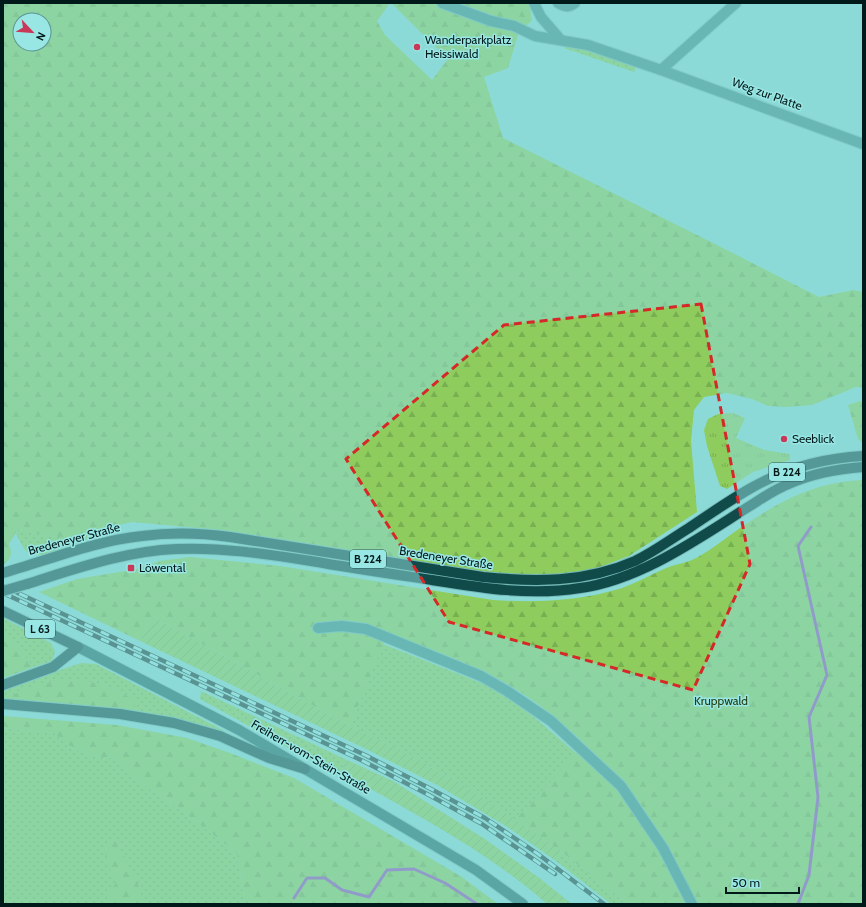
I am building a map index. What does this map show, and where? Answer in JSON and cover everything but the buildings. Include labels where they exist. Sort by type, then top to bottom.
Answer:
[{"type":"main road","name":"Bredeneyer Straße","points":[[4,573],[96,544],[141,536],[171,533],[194,533],[230,537],[483,577],[522,581],[551,581],[580,578],[610,570],[634,561],[754,486],[781,474],[812,463],[837,458],[863,456]]},
{"type":"main road","name":"Bredeneyer Straße","points":[[3,591],[82,567],[128,556],[173,549],[201,549],[266,554],[482,588],[519,592],[551,592],[582,588],[612,581],[651,565],[709,532],[768,494],[789,483],[815,474],[838,469],[863,467]]},
{"type":"main road","name":"L 63","points":[[3,611],[78,647]]},
{"type":"main road","points":[[3,685],[53,667],[78,647]]},
{"type":"main road","name":"Freiherr-vom-Stein-Straße","points":[[78,647],[239,730],[476,870],[523,904]]},
{"type":"main road","points":[[3,704],[120,714],[174,723],[220,736],[269,758],[305,770]]},
{"type":"street","name":"Weg zur Platte","points":[[442,3],[491,21],[514,26],[535,36],[560,39],[588,45],[661,70],[863,144]]},
{"type":"street","points":[[558,3],[565,7],[575,3]]},
{"type":"street","points":[[661,70],[736,3]]},
{"type":"street","points":[[534,4],[541,18],[560,39]]},
{"type":"street","points":[[318,628],[342,626],[366,629],[481,676],[507,690],[550,720],[621,786],[663,848],[692,904]]},
{"type":"highlighted area","points":[[701,304],[750,564],[693,690],[449,622],[346,459],[504,325]]},
{"type":"green space","points":[[3,3],[390,3],[377,21],[385,35],[432,80],[448,59],[391,3],[529,3],[532,20],[518,35],[508,68],[484,77],[503,138],[819,297],[853,290],[863,292],[863,388],[856,387],[812,405],[786,407],[768,406],[752,399],[727,393],[704,397],[694,410],[691,441],[697,512],[629,556],[595,569],[551,577],[521,576],[485,572],[220,530],[132,522],[106,528],[88,539],[61,550],[59,537],[18,529],[9,544],[11,553],[6,563],[3,565]]},
{"type":"green space","points":[[567,45],[586,49],[636,66],[634,72],[564,48]]},
{"type":"green space","points":[[860,401],[863,403],[863,443],[858,439],[848,405]]},
{"type":"green space","points":[[733,413],[745,418],[736,438],[764,450],[790,454],[790,460],[753,472],[727,489],[720,486],[707,446],[704,430],[708,419],[718,414]]},
{"type":"green space","name":"Kruppwald","points":[[863,480],[863,904],[627,904],[562,852],[515,820],[585,744],[546,710],[514,688],[461,662],[388,633],[350,726],[153,617],[140,641],[39,592],[77,579],[137,569],[159,561],[190,557],[280,566],[493,600],[542,601],[590,596],[622,588],[668,567],[694,559],[764,513],[794,496],[827,485]]},
{"type":"green space","points":[[18,529],[59,537],[61,550],[43,555],[34,555],[26,551],[22,545],[16,534]]},
{"type":"green space","points":[[153,617],[350,726],[405,752],[475,792],[562,852],[556,861],[509,828],[439,786],[366,749],[140,641]]},
{"type":"green space","points":[[3,618],[51,643],[55,652],[52,661],[34,667],[3,633]]},
{"type":"green space","points":[[3,633],[34,667],[3,678]]},
{"type":"green space","points":[[383,644],[479,682],[505,695],[540,722],[577,754],[515,820],[475,792],[405,752],[350,726]]},
{"type":"green space","points":[[81,663],[96,664],[242,740],[180,720],[135,712],[134,700],[106,685],[3,699],[3,689]]},
{"type":"green space","points":[[75,679],[106,685],[135,700],[135,712],[3,700],[34,685]]},
{"type":"green space","points":[[201,691],[347,760],[337,775],[200,699]]},
{"type":"green space","points":[[3,716],[117,725],[187,738],[230,753],[294,778],[462,877],[498,904],[245,904],[237,853],[193,819],[147,787],[113,758],[92,756],[68,745],[54,733],[3,728]]},
{"type":"green space","points":[[3,728],[54,733],[68,745],[92,756],[113,758],[147,787],[193,819],[237,853],[245,904],[3,904]]},
{"type":"green space","points":[[347,760],[393,781],[485,839],[538,877],[572,904],[547,904],[524,884],[473,849],[421,817],[340,772]]},
{"type":"green space","points":[[116,839],[125,859],[136,877],[144,904],[108,904],[108,894],[116,883],[109,868],[104,849],[108,842]]},
{"type":"green space","points":[[562,852],[627,904],[611,904],[556,861]]},
{"type":"waterway","points":[[798,904],[809,875],[818,797],[809,717],[827,675],[798,546],[811,527]]},
{"type":"waterway","points":[[294,898],[307,878],[325,878],[342,890],[369,897],[387,870],[414,869],[445,883],[477,904]]},
{"type":"railway","points":[[3,586],[365,755],[431,789],[485,818],[538,854],[604,904]]},
{"type":"railway","points":[[3,593],[361,760],[482,824],[555,874]]},
{"type":"place","name":"Wanderparkplatz Heissiwald","points":[[417,47]]},
{"type":"place","name":"Seeblick","points":[[784,439]]},
{"type":"place","name":"Löwental","points":[[131,568]]}]
